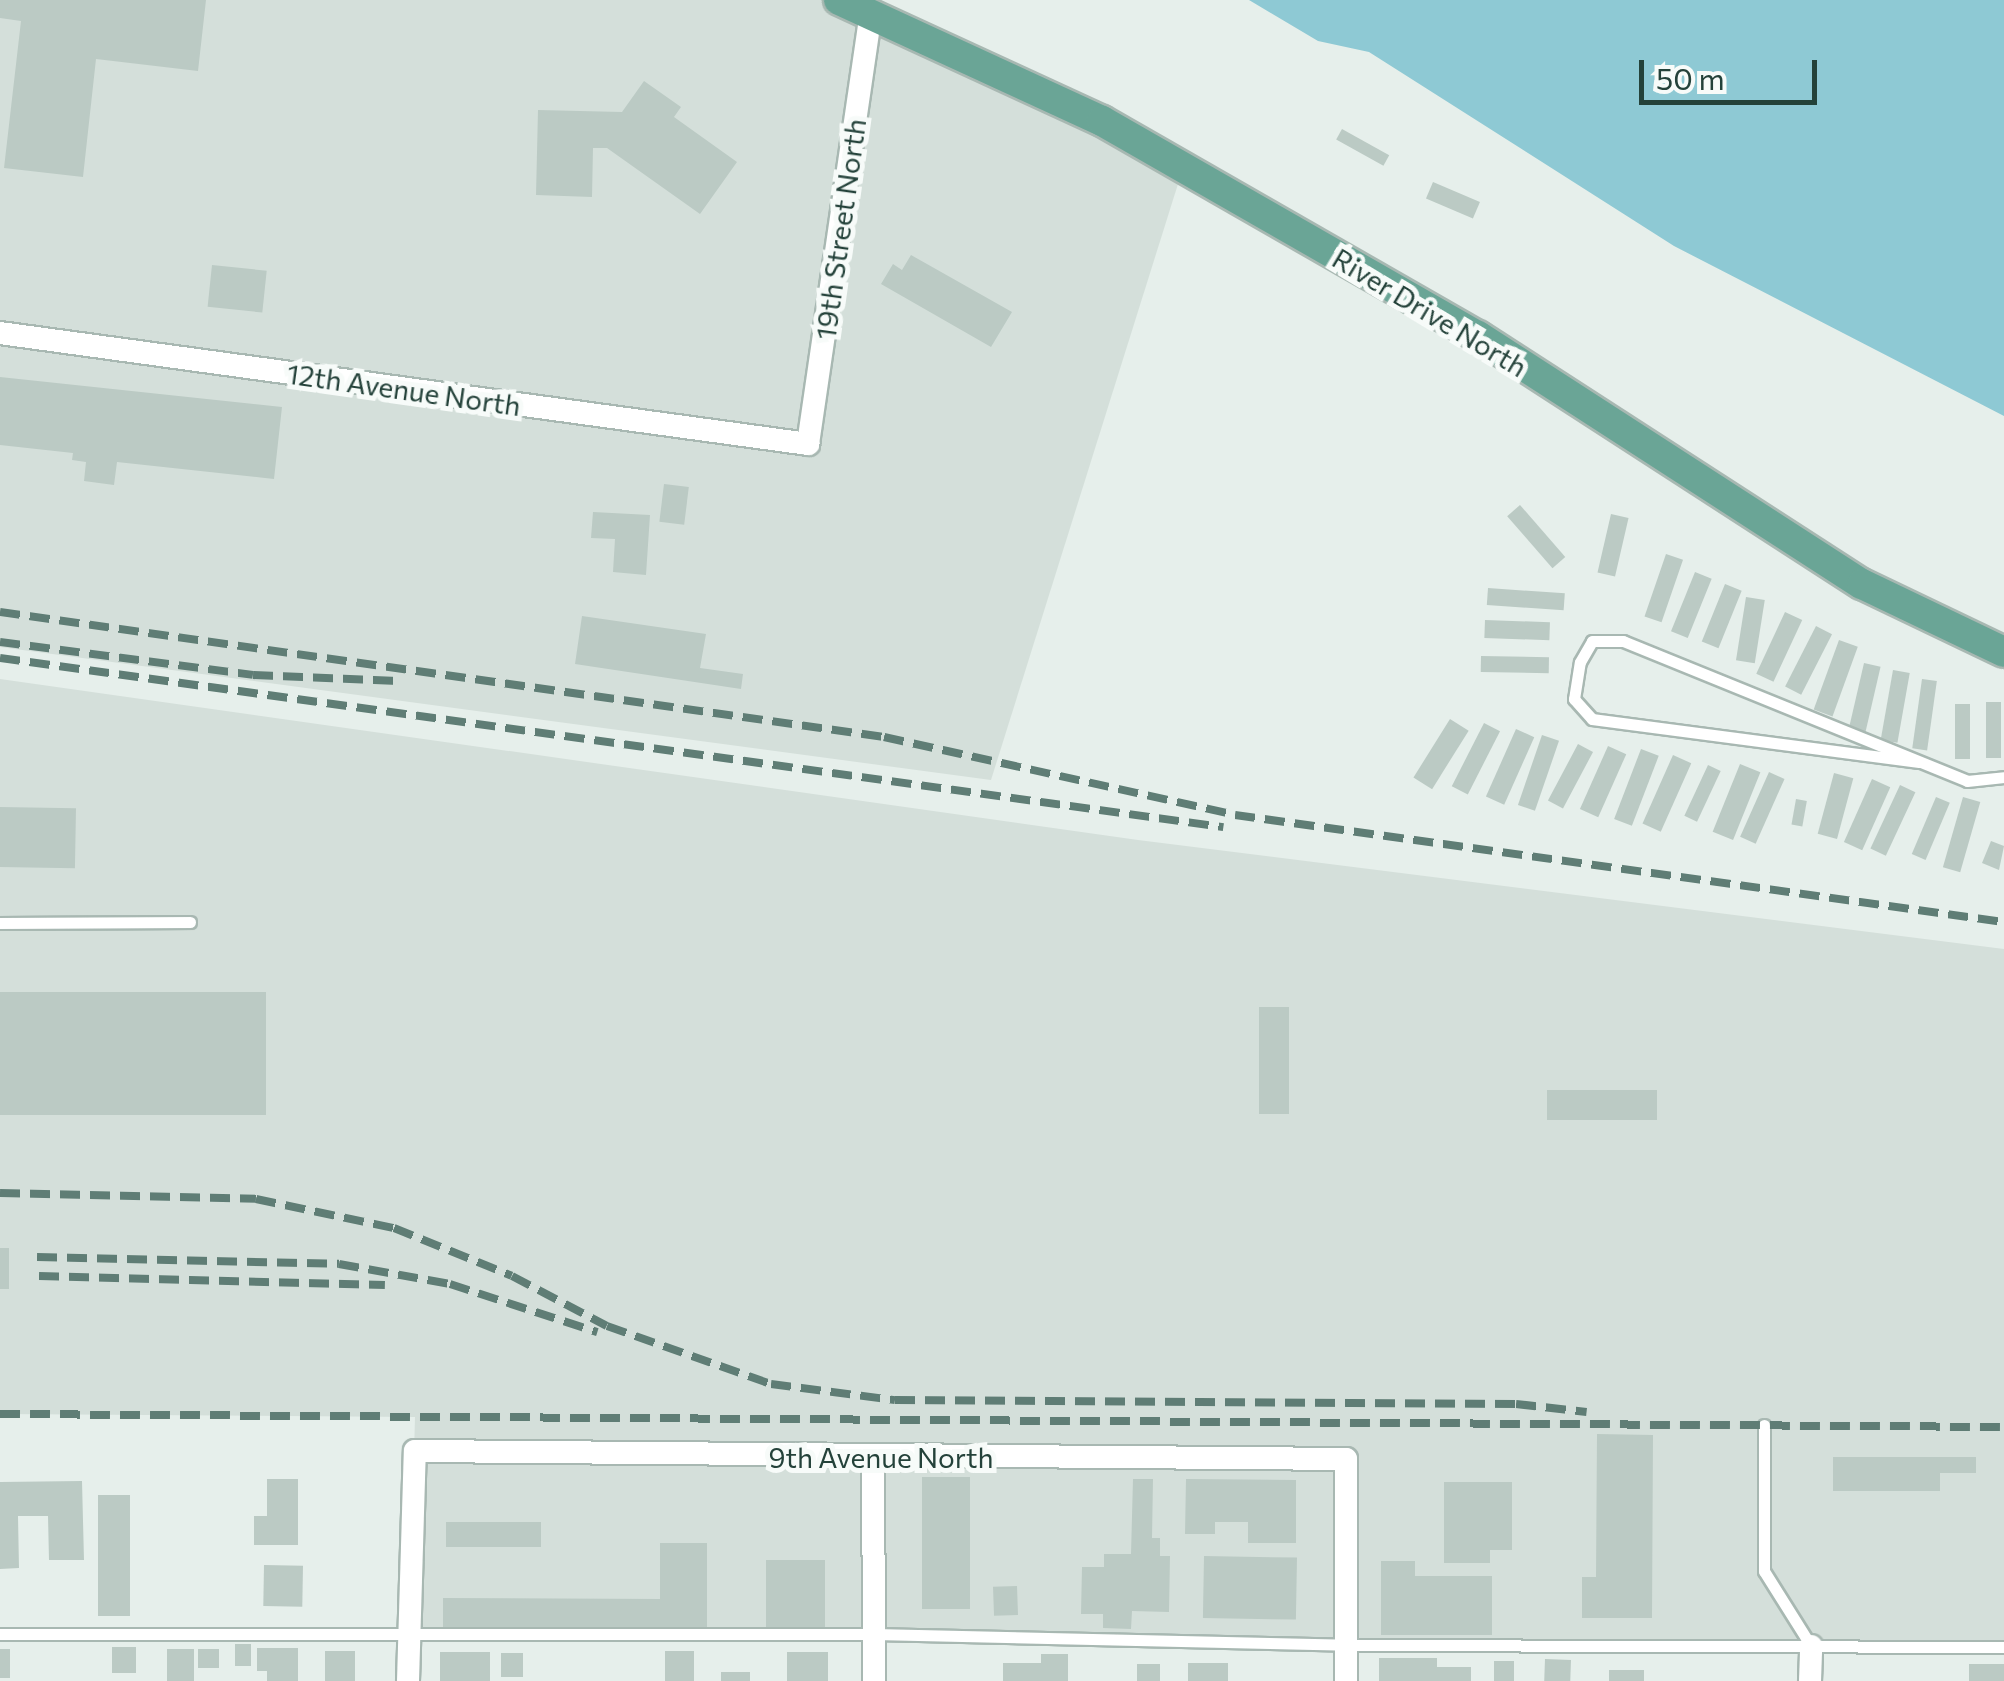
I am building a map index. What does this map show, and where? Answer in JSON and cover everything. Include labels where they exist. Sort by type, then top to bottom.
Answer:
[{"type":"main road","name":"River Drive North","points":[[839,0],[1102,122],[1478,336],[1862,584],[2004,652]]},
{"type":"street","name":"19th Street North","points":[[808,444],[870,13]]},
{"type":"street","name":"12th Avenue North","points":[[0,333],[808,444]]},
{"type":"street","name":"9th Avenue North","points":[[409,1638],[415,1451],[873,1458],[1346,1459],[1347,1645]]},
{"type":"street","points":[[873,1458],[874,1681]]},
{"type":"street","points":[[408,1681],[409,1638]]},
{"type":"street","points":[[1346,1681],[1347,1645]]},
{"type":"street","points":[[1810,1681],[1811,1646]]},
{"type":"lane","points":[[1919,762],[1592,720],[1574,699],[1580,662],[1592,641],[1622,641],[1966,781],[2004,777]]},
{"type":"lane","points":[[0,923],[190,922]]},
{"type":"lane","points":[[1764,1425],[1764,1571],[1811,1646]]},
{"type":"lane","points":[[0,1634],[409,1638],[874,1634],[1347,1645],[2004,1647]]},
{"type":"shaded area","points":[[0,0],[838,0],[1183,168],[991,780],[0,647]]},
{"type":"shaded area","points":[[0,679],[1138,840],[2004,949],[2004,1647],[874,1634],[409,1638],[415,1417],[0,1414]]},
{"type":"water","points":[[1249,0],[2004,0],[2004,416],[1674,246],[1369,52],[1318,41]]},
{"type":"building","points":[[0,0],[206,0],[198,71],[96,59],[83,177],[4,168],[21,21],[0,18]]},
{"type":"building","points":[[644,81],[681,107],[674,117],[737,162],[700,214],[607,148],[593,148],[592,197],[536,195],[538,110],[622,112]]},
{"type":"building","points":[[1342,129],[1389,155],[1383,166],[1336,139]]},
{"type":"building","points":[[1433,182],[1480,202],[1473,218],[1426,199]]},
{"type":"building","points":[[911,255],[1012,312],[991,347],[881,284],[893,264],[902,270]]},
{"type":"building","points":[[212,265],[267,271],[262,313],[208,307]]},
{"type":"building","points":[[0,377],[282,407],[274,479],[117,462],[114,485],[84,481],[86,462],[72,460],[73,453],[0,445]]},
{"type":"building","points":[[664,484],[689,487],[684,525],[659,522]]},
{"type":"building","points":[[1520,505],[1565,557],[1552,568],[1507,516]]},
{"type":"building","points":[[593,512],[650,515],[646,575],[613,572],[615,539],[591,538]]},
{"type":"building","points":[[1611,514],[1629,518],[1615,577],[1598,572]]},
{"type":"building","points":[[1666,554],[1683,560],[1662,622],[1645,616]]},
{"type":"building","points":[[1695,572],[1712,579],[1688,638],[1671,631]]},
{"type":"building","points":[[1725,584],[1742,591],[1718,648],[1702,641]]},
{"type":"building","points":[[1488,588],[1565,593],[1564,610],[1487,605]]},
{"type":"building","points":[[1746,597],[1765,600],[1755,663],[1736,660]]},
{"type":"building","points":[[1785,612],[1802,620],[1773,682],[1756,674]]},
{"type":"building","points":[[582,616],[706,634],[700,668],[743,674],[741,689],[575,664]]},
{"type":"building","points":[[1485,620],[1550,622],[1549,640],[1484,638]]},
{"type":"building","points":[[1816,626],[1832,634],[1801,695],[1785,687]]},
{"type":"building","points":[[1839,640],[1858,647],[1832,716],[1814,710]]},
{"type":"building","points":[[1481,656],[1549,657],[1549,673],[1481,672]]},
{"type":"building","points":[[1864,663],[1881,667],[1865,734],[1848,730]]},
{"type":"building","points":[[1893,670],[1910,673],[1897,743],[1881,740]]},
{"type":"building","points":[[1922,679],[1937,681],[1927,750],[1912,748]]},
{"type":"building","points":[[1986,702],[2001,702],[2001,758],[1986,758]]},
{"type":"building","points":[[1955,704],[1970,704],[1970,759],[1955,759]]},
{"type":"building","points":[[1450,719],[1469,731],[1432,789],[1413,778]]},
{"type":"building","points":[[1484,723],[1500,731],[1468,794],[1452,786]]},
{"type":"building","points":[[1516,729],[1534,737],[1504,805],[1486,797]]},
{"type":"building","points":[[1542,735],[1559,741],[1535,811],[1518,805]]},
{"type":"building","points":[[1578,744],[1593,752],[1563,808],[1548,801]]},
{"type":"building","points":[[1608,746],[1626,754],[1598,817],[1580,809]]},
{"type":"building","points":[[1641,749],[1659,756],[1632,826],[1614,819]]},
{"type":"building","points":[[1673,755],[1691,763],[1661,832],[1642,824]]},
{"type":"building","points":[[1740,764],[1760,772],[1733,840],[1713,832]]},
{"type":"building","points":[[1708,765],[1721,771],[1697,822],[1684,816]]},
{"type":"building","points":[[1769,772],[1785,779],[1756,844],[1740,837]]},
{"type":"building","points":[[1834,773],[1853,778],[1837,839],[1818,834]]},
{"type":"building","points":[[1872,779],[1890,787],[1862,850],[1844,842]]},
{"type":"building","points":[[1900,785],[1915,792],[1886,856],[1870,848]]},
{"type":"building","points":[[1936,797],[1950,803],[1926,860],[1912,854]]},
{"type":"building","points":[[1963,797],[1980,802],[1960,872],[1943,867]]},
{"type":"building","points":[[1796,799],[1807,801],[1802,827],[1791,825]]},
{"type":"building","points":[[0,807],[76,808],[75,868],[0,867]]},
{"type":"building","points":[[1991,841],[2004,846],[1999,870],[1982,863]]},
{"type":"building","points":[[0,992],[266,992],[266,1115],[0,1115]]},
{"type":"building","points":[[1259,1007],[1289,1007],[1289,1114],[1259,1114]]},
{"type":"building","points":[[1547,1090],[1657,1090],[1657,1120],[1547,1120]]},
{"type":"building","points":[[0,1248],[9,1248],[9,1289],[0,1289]]},
{"type":"building","points":[[1597,1434],[1653,1435],[1652,1618],[1582,1618],[1582,1577],[1596,1577]]},
{"type":"building","points":[[1833,1457],[1976,1457],[1976,1473],[1940,1473],[1940,1491],[1833,1491]]},
{"type":"building","points":[[922,1477],[970,1477],[970,1609],[922,1609]]},
{"type":"building","points":[[267,1479],[298,1479],[298,1545],[254,1545],[254,1516],[267,1516]]},
{"type":"building","points":[[1133,1479],[1153,1479],[1152,1538],[1160,1538],[1160,1556],[1170,1556],[1169,1612],[1132,1611],[1131,1629],[1103,1628],[1103,1614],[1081,1614],[1082,1567],[1104,1567],[1104,1554],[1131,1554]]},
{"type":"building","points":[[1186,1479],[1296,1480],[1296,1543],[1248,1543],[1248,1522],[1215,1522],[1215,1534],[1185,1534]]},
{"type":"building","points":[[82,1481],[84,1560],[49,1560],[48,1516],[18,1516],[19,1568],[0,1569],[0,1482]]},
{"type":"building","points":[[1444,1482],[1512,1482],[1512,1550],[1490,1550],[1490,1563],[1444,1563]]},
{"type":"building","points":[[98,1495],[130,1495],[130,1616],[98,1616]]},
{"type":"building","points":[[446,1522],[541,1522],[541,1547],[446,1547]]},
{"type":"building","points":[[660,1543],[707,1543],[707,1630],[443,1629],[443,1598],[660,1599]]},
{"type":"building","points":[[1204,1556],[1297,1558],[1296,1620],[1203,1618]]},
{"type":"building","points":[[766,1560],[825,1560],[825,1630],[766,1630]]},
{"type":"building","points":[[1381,1561],[1415,1561],[1415,1576],[1492,1576],[1492,1635],[1381,1635]]},
{"type":"building","points":[[264,1565],[303,1566],[302,1607],[263,1606]]},
{"type":"building","points":[[1017,1586],[1018,1615],[994,1616],[993,1587]]},
{"type":"building","points":[[235,1644],[251,1644],[251,1666],[235,1666]]},
{"type":"building","points":[[112,1647],[136,1647],[136,1673],[112,1673]]},
{"type":"building","points":[[257,1648],[298,1648],[298,1681],[267,1681],[267,1671],[257,1671]]},
{"type":"building","points":[[0,1649],[10,1649],[10,1678],[0,1678]]},
{"type":"building","points":[[167,1649],[194,1649],[194,1681],[167,1681]]},
{"type":"building","points":[[198,1649],[219,1649],[219,1668],[198,1668]]},
{"type":"building","points":[[325,1651],[355,1651],[355,1681],[325,1681]]},
{"type":"building","points":[[665,1651],[694,1651],[694,1681],[665,1681]]},
{"type":"building","points":[[440,1652],[490,1652],[490,1681],[440,1681]]},
{"type":"building","points":[[787,1652],[828,1652],[828,1681],[787,1681]]},
{"type":"building","points":[[501,1653],[523,1653],[523,1677],[501,1677]]},
{"type":"building","points":[[1041,1654],[1068,1654],[1068,1681],[1003,1681],[1003,1663],[1041,1663]]},
{"type":"building","points":[[1379,1658],[1437,1658],[1437,1667],[1471,1667],[1471,1681],[1379,1681]]},
{"type":"building","points":[[1545,1659],[1571,1660],[1570,1681],[1544,1681]]},
{"type":"building","points":[[1494,1661],[1514,1661],[1514,1681],[1494,1681]]},
{"type":"building","points":[[1188,1663],[1228,1663],[1228,1681],[1188,1681]]},
{"type":"building","points":[[1137,1664],[1160,1664],[1160,1681],[1137,1681]]},
{"type":"building","points":[[1969,1664],[2004,1664],[2004,1681],[1969,1681]]},
{"type":"building","points":[[1609,1670],[1644,1670],[1644,1681],[1609,1681]]},
{"type":"building","points":[[721,1672],[750,1672],[750,1681],[721,1681]]},
{"type":"railway","points":[[0,612],[884,737],[1235,815],[2004,922]]},
{"type":"railway","points":[[0,642],[253,675],[398,681]]},
{"type":"railway","points":[[0,658],[1223,827]]},
{"type":"railway","points":[[0,1193],[256,1199],[394,1228],[512,1276],[607,1326],[771,1384],[895,1400],[1516,1404],[1587,1412]]},
{"type":"railway","points":[[37,1257],[339,1264],[450,1284],[597,1332]]},
{"type":"railway","points":[[39,1276],[385,1285]]},
{"type":"railway","points":[[0,1414],[2004,1427]]}]
